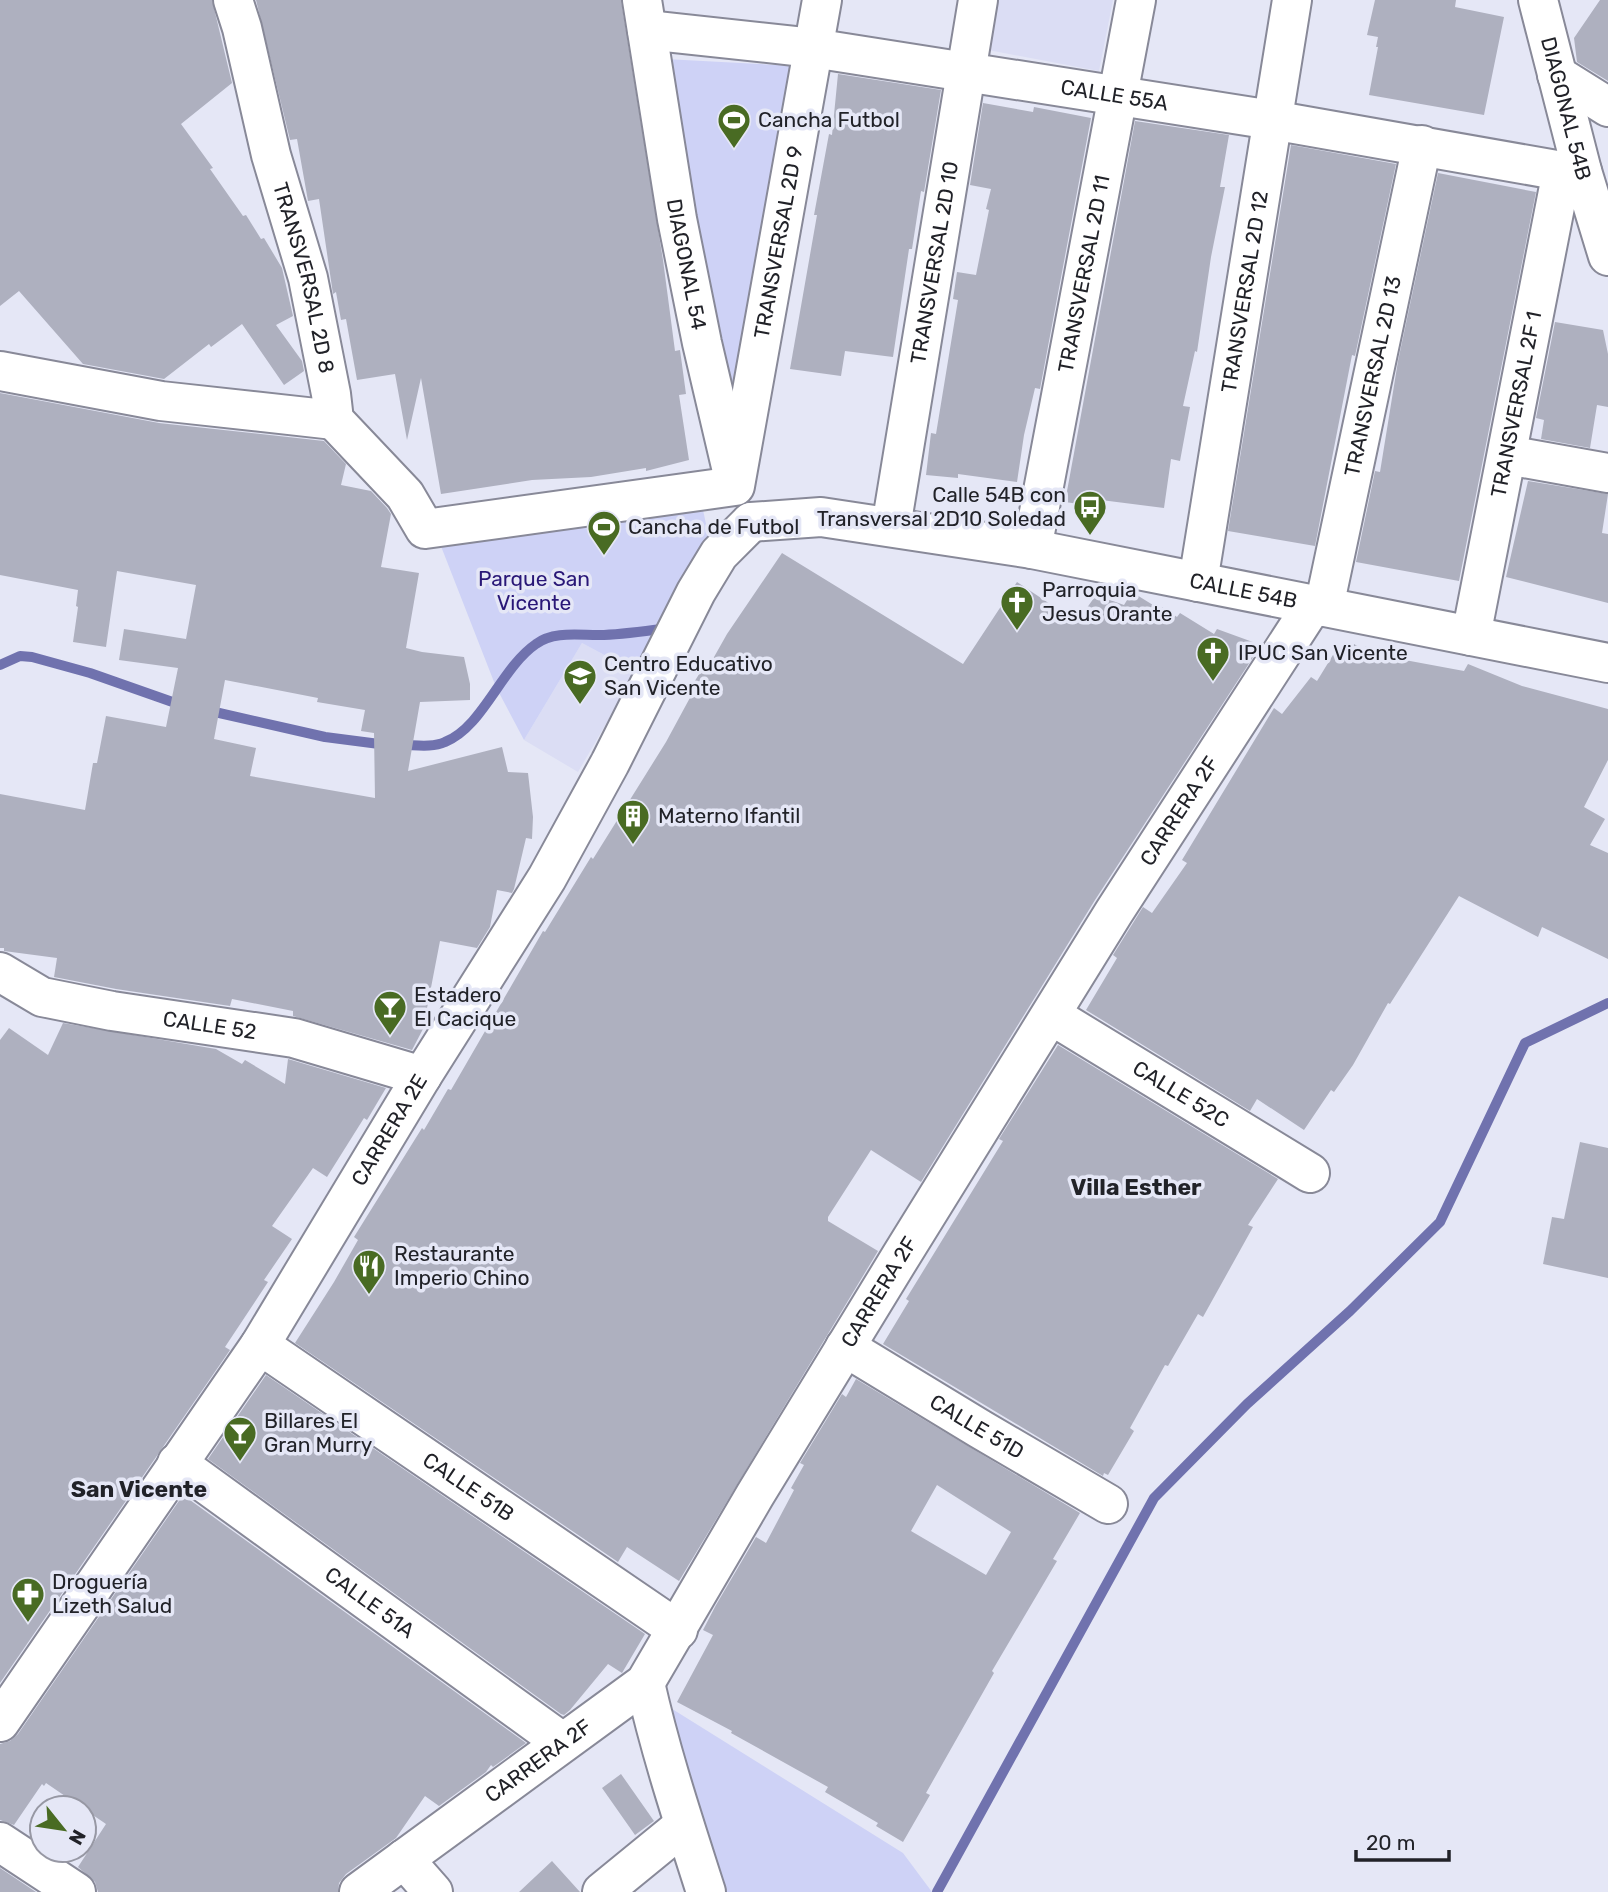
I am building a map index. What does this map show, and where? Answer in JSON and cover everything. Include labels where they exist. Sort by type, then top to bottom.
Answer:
[{"type":"street","name":"TRANSVERSAL 2D 8","points":[[233,0],[271,155],[308,278],[334,421]]},
{"type":"street","name":"TRANSVERSAL 2D 9","points":[[735,486],[822,0]]},
{"type":"street","name":"TRANSVERSAL 2D 10","points":[[891,527],[978,0]]},
{"type":"street","name":"TRANSVERSAL 2D 11","points":[[1032,550],[1136,0]]},
{"type":"street","name":"TRANSVERSAL 2D 12","points":[[1198,582],[1292,0]]},
{"type":"street","name":"DIAGONAL 54B","points":[[1538,0],[1557,75],[1572,171],[1608,256]]},
{"type":"street","name":"CALLE 55A","points":[[644,15],[813,48],[1272,120],[1572,171]]},
{"type":"street","name":"DIAGONAL 54","points":[[644,15],[677,219],[702,343],[735,486],[751,522]]},
{"type":"street","points":[[1557,75],[1608,107]]},
{"type":"street","name":"TRANSVERSAL 2D 13","points":[[1318,606],[1422,145]]},
{"type":"street","name":"TRANSVERSAL 2F 1","points":[[1471,636],[1507,455],[1572,171]]},
{"type":"street","points":[[0,371],[162,401],[334,421],[405,495],[425,529],[735,486]]},
{"type":"street","points":[[1507,455],[1608,473]]},
{"type":"street","name":"CALLE 54B","points":[[751,522],[821,517],[1032,550],[1608,663]]},
{"type":"street","name":"CARRERA 2E","points":[[0,1723],[260,1345],[422,1076],[563,850],[696,592],[719,554],[751,522]]},
{"type":"street","name":"CARRERA 2F","points":[[359,1892],[645,1683],[755,1495],[1051,1015],[1318,606]]},
{"type":"street","name":"CALLE 52","points":[[0,972],[42,997],[112,1011],[294,1038],[422,1076]]},
{"type":"street","name":"CALLE 52C","points":[[1051,1015],[1310,1173]]},
{"type":"street","name":"CALLE 51B","points":[[260,1345],[678,1630]]},
{"type":"street","name":"CALLE 51D","points":[[845,1347],[1108,1504]]},
{"type":"street","name":"CALLE 51A","points":[[177,1463],[562,1742]]},
{"type":"street","points":[[645,1683],[684,1825],[706,1892]]},
{"type":"street","points":[[602,1892],[684,1825]]},
{"type":"street","points":[[0,1842],[76,1892]]},
{"type":"street","points":[[404,1859],[433,1892]]},
{"type":"shaded area","points":[[992,0],[1113,0],[1099,71],[983,49]]},
{"type":"shaded area","name":"Centro Educativo San Vicente","points":[[582,643],[636,672],[578,772],[524,740]]},
{"type":"green space","points":[[665,59],[795,66],[735,424]]},
{"type":"green space","name":"Parque San Vicente","points":[[700,496],[711,547],[636,672],[582,643],[524,740],[496,687],[437,536]]},
{"type":"green space","points":[[661,1702],[903,1853],[932,1892],[727,1892]]},
{"type":"building","points":[[0,0],[212,0],[232,83],[181,124],[243,216],[246,215],[261,239],[264,238],[282,268],[293,316],[276,325],[302,361],[304,371],[284,385],[242,324],[211,347],[209,344],[164,379],[83,364],[19,291],[0,306]]},
{"type":"building","points":[[256,0],[621,0],[675,351],[680,350],[686,394],[679,395],[689,460],[646,471],[646,468],[591,477],[532,480],[441,494],[421,378],[407,440],[395,374],[357,380],[346,319],[341,320],[336,292],[333,294],[319,199],[308,201],[297,139],[290,140]]},
{"type":"building","points":[[1375,0],[1456,0],[1455,7],[1504,17],[1484,115],[1369,95],[1378,47],[1378,37],[1367,35]]},
{"type":"building","points":[[1600,0],[1608,0],[1608,81],[1577,62],[1574,38]]},
{"type":"building","points":[[838,74],[941,90],[924,192],[921,191],[912,249],[909,249],[893,357],[845,351],[841,376],[790,369],[817,215],[814,215],[829,134],[832,135]]},
{"type":"building","points":[[983,103],[1033,112],[1034,107],[1091,118],[1040,389],[1035,388],[1017,482],[958,474],[958,478],[926,475],[931,433],[936,434],[958,300],[953,299],[957,272],[976,275],[989,210],[986,209],[991,189],[970,185]]},
{"type":"building","points":[[1135,121],[1229,135],[1220,187],[1225,187],[1197,352],[1195,351],[1183,406],[1190,407],[1180,461],[1171,459],[1164,508],[1101,500],[1100,507],[1065,502]]},
{"type":"building","points":[[1291,145],[1396,164],[1355,356],[1352,355],[1315,546],[1228,531]]},
{"type":"building","points":[[1438,173],[1536,192],[1459,581],[1356,562],[1375,471],[1380,472],[1398,361]]},
{"type":"building","points":[[1555,322],[1603,330],[1608,354],[1608,407],[1597,405],[1590,448],[1541,439],[1544,420],[1536,418]]},
{"type":"building","points":[[0,393],[159,423],[324,441],[346,464],[341,485],[371,491],[387,508],[391,514],[381,567],[419,573],[406,648],[464,657],[470,684],[470,700],[420,702],[408,771],[502,747],[508,772],[528,773],[533,817],[532,839],[526,838],[514,889],[512,893],[497,890],[490,927],[477,948],[440,941],[423,1029],[412,1050],[293,1016],[293,1011],[232,999],[230,1006],[54,977],[57,958],[4,951],[4,948],[0,948],[0,794],[85,810],[93,763],[97,763],[106,716],[166,727],[178,668],[119,660],[124,629],[186,639],[196,585],[117,571],[106,647],[73,642],[78,590],[0,575]],"holes":[[[225,680],[318,698],[317,702],[365,710],[361,731],[374,733],[375,798],[250,776],[256,748],[214,739]]]},
{"type":"building","points":[[1528,481],[1608,494],[1602,533],[1608,534],[1608,603],[1506,577]]},
{"type":"building","points":[[782,553],[963,664],[1017,582],[1077,622],[1096,595],[1124,605],[1132,592],[1177,617],[1180,613],[1214,634],[1217,629],[1261,645],[1095,900],[921,1182],[871,1150],[828,1217],[828,1221],[878,1251],[679,1581],[627,1547],[618,1562],[295,1343],[358,1240],[354,1237],[422,1128],[424,1130],[448,1089],[451,1090],[543,931],[545,932],[591,857],[593,859],[666,742],[692,694],[688,692],[701,671],[705,673],[727,634]]},
{"type":"building","points":[[1354,644],[1364,650],[1366,646],[1374,651],[1376,647],[1394,658],[1464,671],[1468,664],[1522,686],[1608,709],[1608,760],[1584,807],[1605,819],[1590,845],[1608,853],[1608,959],[1542,927],[1538,937],[1459,896],[1390,1004],[1388,1003],[1353,1065],[1334,1092],[1331,1090],[1304,1130],[1257,1099],[1250,1111],[1086,1010],[1117,958],[1113,955],[1143,907],[1152,913],[1187,863],[1182,860],[1274,708],[1282,714],[1311,677],[1317,681],[1336,650],[1341,653],[1345,648],[1350,651]]},
{"type":"building","points":[[63,1023],[216,1049],[242,1064],[245,1060],[285,1084],[288,1059],[386,1088],[327,1177],[313,1168],[272,1226],[292,1239],[264,1280],[268,1282],[225,1347],[230,1350],[0,1683],[0,1040],[9,1028],[48,1055]]},
{"type":"building","points":[[1058,1045],[1278,1179],[1248,1225],[1253,1227],[1203,1317],[1198,1314],[1168,1366],[1165,1365],[1130,1428],[1134,1431],[1108,1475],[1104,1473],[1103,1476],[883,1344],[909,1301],[906,1299],[1003,1141],[999,1139]]},
{"type":"building","points":[[1580,1142],[1608,1148],[1608,1278],[1543,1264],[1552,1217],[1564,1219]]},
{"type":"building","points":[[266,1375],[645,1634],[622,1673],[608,1664],[570,1710],[564,1715],[561,1714],[208,1459]]},
{"type":"building","points":[[856,1379],[1080,1513],[1053,1559],[1057,1561],[992,1671],[994,1673],[926,1793],[930,1795],[903,1842],[876,1826],[878,1823],[825,1792],[828,1787],[677,1702],[713,1635],[703,1630],[716,1605],[756,1537],[766,1543],[794,1490],[791,1488],[804,1465],[800,1463],[842,1394],[846,1397]],"holes":[[[937,1485],[1011,1532],[986,1575],[911,1531]]]},
{"type":"building","points":[[183,1495],[526,1743],[493,1767],[491,1765],[486,1772],[439,1806],[425,1796],[396,1838],[346,1874],[339,1883],[338,1892],[98,1892],[95,1882],[78,1867],[80,1864],[98,1864],[98,1836],[106,1824],[98,1819],[98,1794],[62,1794],[46,1783],[44,1786],[42,1784],[35,1794],[28,1794],[28,1804],[14,1825],[0,1820],[0,1744],[10,1741],[18,1734]]},
{"type":"building","points":[[621,1774],[654,1821],[635,1835],[602,1788]]},
{"type":"building","points":[[552,1861],[580,1892],[519,1892]]},
{"type":"building","points":[[0,1868],[36,1892],[0,1892]]},
{"type":"waterway","points":[[402,745],[435,745],[458,734],[481,711],[512,667],[543,640],[560,635],[612,635],[669,628]]},
{"type":"waterway","points":[[0,665],[20,656],[32,657],[90,673],[181,705]]},
{"type":"waterway","points":[[206,710],[325,737],[387,745]]},
{"type":"waterway","points":[[937,1892],[1154,1498],[1247,1404],[1350,1311],[1440,1222],[1525,1043],[1608,1003]]},
{"type":"place","name":"Cancha Futbol","points":[[734,150]]},
{"type":"place","name":"Calle 54B con Transversal 2D10 Soledad","points":[[1090,537]]},
{"type":"place","name":"Cancha de Futbol","points":[[604,557]]},
{"type":"place","name":"Parroquia Jesus Orante","points":[[1017,632]]},
{"type":"place","name":"IPUC San Vicente","points":[[1213,683]]},
{"type":"place","name":"Centro Educativo San Vicente","points":[[580,706]]},
{"type":"place","name":"Materno Ifantil","points":[[633,846]]},
{"type":"place","name":"Estadero El Cacique","points":[[390,1037]]},
{"type":"place","name":"Restaurante Imperio Chino","points":[[369,1296]]},
{"type":"place","name":"Billares El Gran Murry","points":[[240,1463]]},
{"type":"place","name":"Droguería Lizeth Salud","points":[[28,1624]]},
{"type":"district","name":"Villa Esther","points":[[1136,1187]]},
{"type":"district","name":"San Vicente","points":[[139,1489]]}]
